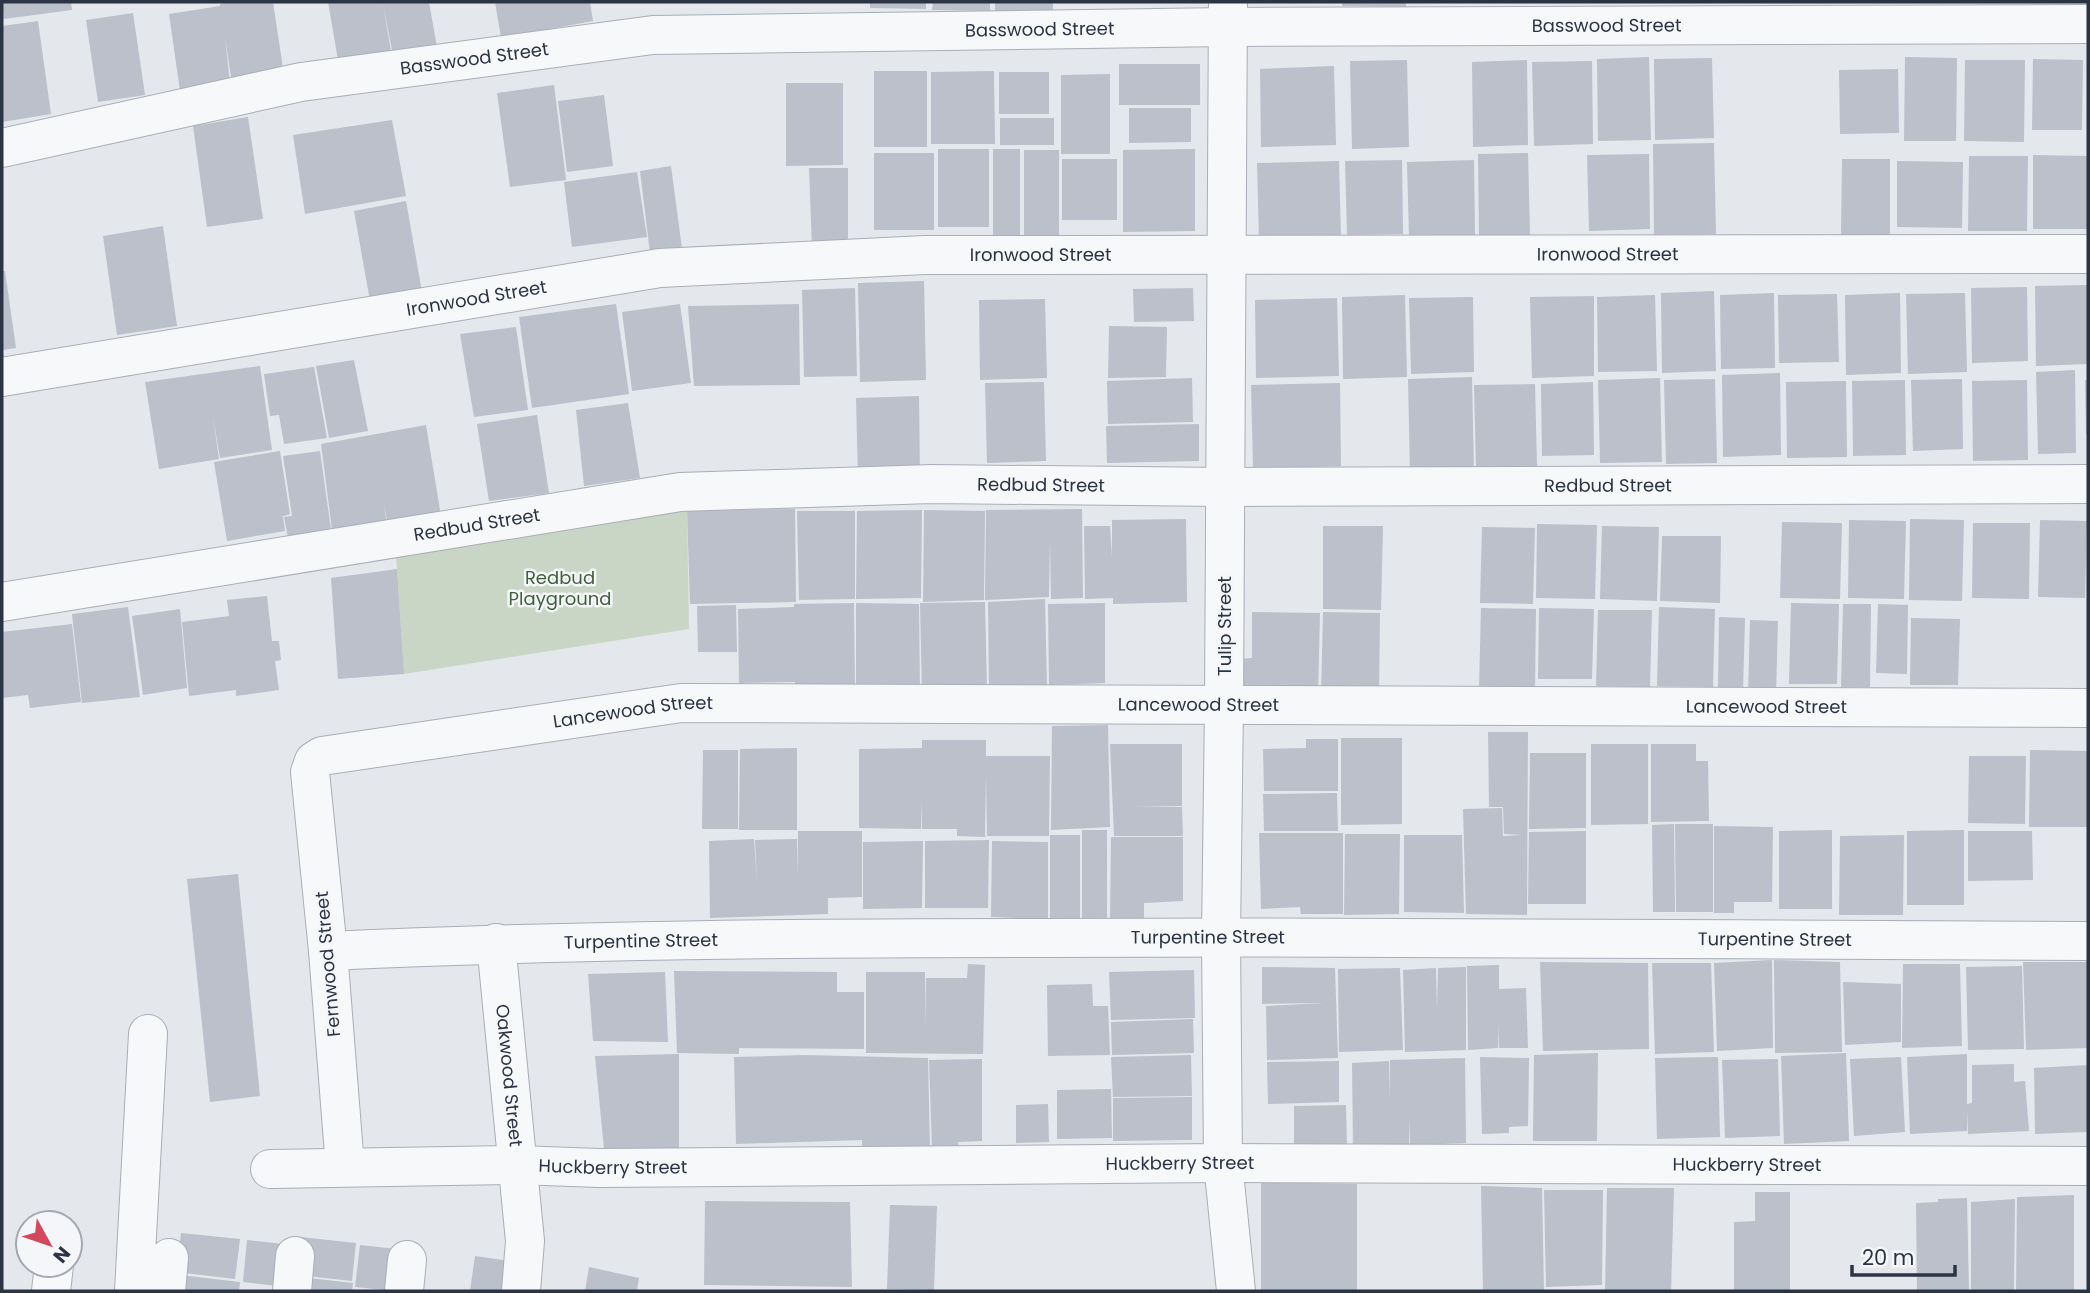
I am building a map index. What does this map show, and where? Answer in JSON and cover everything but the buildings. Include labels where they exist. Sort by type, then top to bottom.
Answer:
[{"type":"street","name":"Basswood Street","points":[[2,148],[301,82],[653,35],[1228,14],[2088,24]]},
{"type":"street","name":"Tulip Street","points":[[1228,14],[1221,937],[1223,1163],[1236,1291]]},
{"type":"street","name":"Ironwood Street","points":[[2,377],[660,268],[925,255],[2088,254]]},
{"type":"street","name":"Redbud Street","points":[[2,602],[680,492],[932,484],[1225,487],[2088,484]]},
{"type":"street","name":"Lancewood Street","points":[[314,761],[322,756],[681,703],[2088,708]]},
{"type":"street","name":"Fernwood Street","points":[[314,761],[310,772],[328,951],[345,1167]]},
{"type":"street","name":"Turpentine Street","points":[[328,951],[496,943],[717,939],[1221,937],[2088,941]]},
{"type":"street","name":"Oakwood Street","points":[[496,943],[525,1241],[521,1291]]},
{"type":"street","points":[[134,1291],[148,1034]]},
{"type":"street","name":"Huckberry Street","points":[[270,1169],[517,1165],[613,1168],[1223,1163],[2088,1166]]},
{"type":"green space","name":"Redbud Playground","points":[[687,510],[689,629],[404,674],[396,555]]}]
